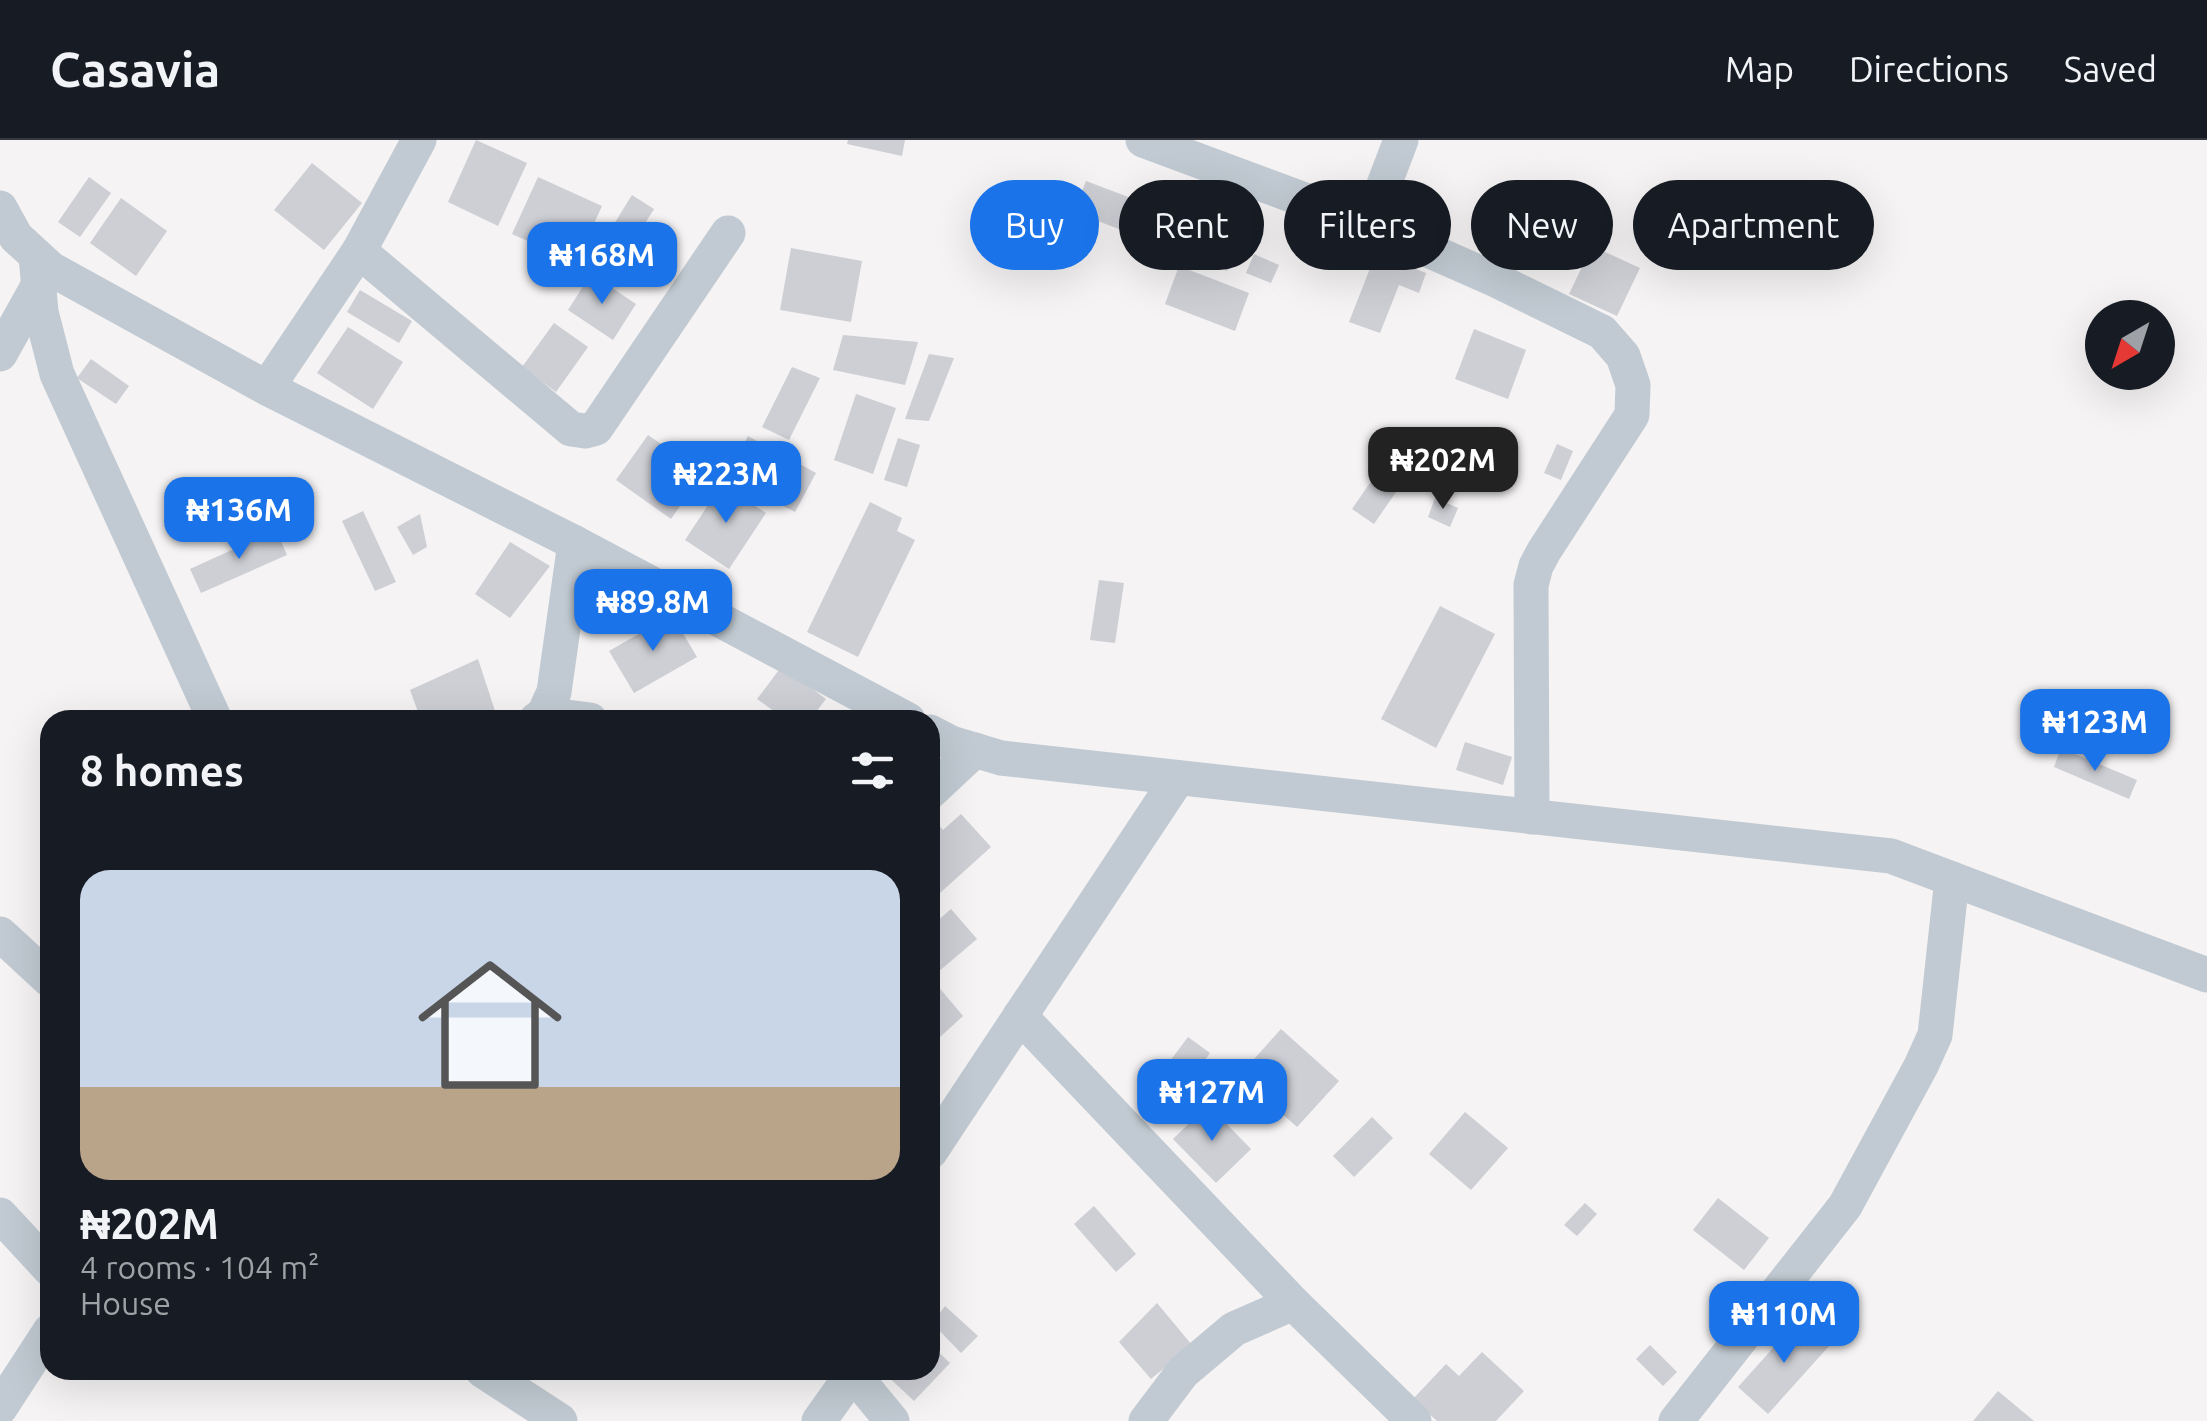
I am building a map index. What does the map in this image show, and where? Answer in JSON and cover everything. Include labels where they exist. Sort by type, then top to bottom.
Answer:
[{"type":"street","points":[[267,388],[359,251],[419,140]]},
{"type":"street","points":[[1142,140],[1284,193]]},
{"type":"street","points":[[1385,180],[1401,140]]},
{"type":"street","points":[[0,208],[37,271],[40,312],[57,374],[211,710]]},
{"type":"street","points":[[359,251],[571,429],[585,431],[596,428],[728,233]]},
{"type":"street","points":[[1451,260],[1602,332],[1623,356],[1633,384],[1632,415],[1544,550],[1531,585],[1532,817]]},
{"type":"street","points":[[37,271],[52,268],[267,388],[575,543],[889,710]]},
{"type":"street","points":[[0,354],[37,271]]},
{"type":"street","points":[[544,710],[554,692],[575,543]]},
{"type":"street","points":[[940,737],[1000,758],[1891,856],[2207,975]]},
{"type":"street","points":[[940,782],[974,750]]},
{"type":"street","points":[[940,1137],[1178,778]]},
{"type":"street","points":[[1676,1421],[1845,1206],[1921,1066],[1935,1035],[1952,879]]},
{"type":"street","points":[[0,934],[40,962]]},
{"type":"street","points":[[1020,1016],[1293,1304],[1414,1421]]},
{"type":"street","points":[[0,1215],[40,1258]]},
{"type":"street","points":[[1146,1421],[1183,1372],[1234,1329],[1293,1304]]},
{"type":"street","points":[[0,1408],[40,1346]]},
{"type":"street","points":[[497,1380],[560,1421]]},
{"type":"street","points":[[819,1421],[846,1380]]},
{"type":"street","points":[[858,1380],[892,1421]]},
{"type":"building","points":[[476,140],[527,163],[498,226],[448,202]]},
{"type":"building","points":[[848,140],[905,140],[902,156],[847,144]]},
{"type":"building","points":[[312,163],[362,203],[324,250],[274,210]]},
{"type":"building","points":[[89,177],[111,193],[80,237],[58,222]]},
{"type":"building","points":[[538,177],[602,206],[576,263],[512,234]]},
{"type":"building","points":[[1099,186],[1119,193],[1119,229],[1099,221]]},
{"type":"building","points":[[632,195],[654,209],[631,246],[609,232]]},
{"type":"building","points":[[121,198],[167,231],[136,276],[90,243]]},
{"type":"building","points":[[791,248],[862,261],[851,322],[780,310]]},
{"type":"building","points":[[1613,256],[1639,270],[1617,316],[1569,294],[1580,270],[1613,270]]},
{"type":"building","points":[[1264,258],[1279,265],[1271,283],[1246,273],[1264,270]]},
{"type":"building","points":[[1178,270],[1189,270],[1249,293],[1235,331],[1165,304]]},
{"type":"building","points":[[1369,270],[1426,273],[1419,293],[1399,285],[1380,333],[1349,322]]},
{"type":"building","points":[[591,274],[636,304],[613,340],[568,310]]},
{"type":"building","points":[[360,290],[412,321],[399,343],[347,312]]},
{"type":"building","points":[[554,323],[588,347],[556,392],[522,367]]},
{"type":"building","points":[[348,327],[403,362],[373,409],[317,373]]},
{"type":"building","points":[[1474,329],[1526,350],[1508,399],[1455,379]]},
{"type":"building","points":[[843,335],[918,342],[905,385],[833,370]]},
{"type":"building","points":[[929,354],[954,358],[929,421],[905,419]]},
{"type":"building","points":[[91,359],[129,386],[116,404],[77,378]]},
{"type":"building","points":[[792,367],[820,378],[789,440],[762,427]]},
{"type":"building","points":[[856,394],[896,408],[873,474],[834,460]]},
{"type":"building","points":[[648,435],[703,473],[671,519],[616,480]]},
{"type":"building","points":[[748,436],[816,473],[795,512],[726,476]]},
{"type":"building","points":[[898,438],[920,445],[907,487],[884,480]]},
{"type":"building","points":[[1557,444],[1573,451],[1561,480],[1544,473]]},
{"type":"building","points":[[1383,464],[1405,479],[1374,524],[1352,509]]},
{"type":"building","points":[[722,484],[766,513],[729,569],[685,540]]},
{"type":"building","points":[[1435,498],[1458,508],[1450,527],[1428,517]]},
{"type":"building","points":[[870,502],[902,518],[897,531],[915,540],[858,657],[807,632]]},
{"type":"building","points":[[363,511],[396,582],[375,591],[342,521]]},
{"type":"building","points":[[420,514],[427,547],[413,555],[397,527]]},
{"type":"building","points":[[276,530],[287,555],[201,593],[190,569]]},
{"type":"building","points":[[510,542],[550,566],[510,618],[475,594]]},
{"type":"building","points":[[1099,580],[1124,583],[1115,643],[1090,640]]},
{"type":"building","points":[[595,584],[626,603],[611,627],[580,608]]},
{"type":"building","points":[[1440,606],[1495,634],[1436,748],[1381,719]]},
{"type":"building","points":[[672,615],[697,657],[634,693],[609,651]]},
{"type":"building","points":[[478,659],[495,710],[417,710],[410,690]]},
{"type":"building","points":[[782,666],[826,699],[818,710],[772,710],[757,699]]},
{"type":"building","points":[[1465,742],[1512,757],[1503,785],[1456,770]]},
{"type":"building","points":[[2061,748],[2137,780],[2129,799],[2054,767]]},
{"type":"building","points":[[961,814],[991,847],[940,893],[940,827],[943,830]]},
{"type":"building","points":[[951,909],[977,939],[940,970],[940,918]]},
{"type":"building","points":[[940,989],[963,1016],[940,1037]]},
{"type":"building","points":[[1281,1029],[1339,1081],[1297,1127],[1239,1076]]},
{"type":"building","points":[[1188,1037],[1210,1053],[1163,1118],[1140,1101]]},
{"type":"building","points":[[1208,1105],[1251,1149],[1216,1183],[1173,1139]]},
{"type":"building","points":[[1465,1112],[1508,1148],[1471,1190],[1429,1154]]},
{"type":"building","points":[[1372,1117],[1393,1138],[1354,1177],[1333,1156]]},
{"type":"building","points":[[1718,1198],[1769,1238],[1744,1270],[1693,1230]]},
{"type":"building","points":[[1585,1203],[1597,1214],[1577,1236],[1564,1225]]},
{"type":"building","points":[[1094,1206],[1136,1254],[1116,1272],[1074,1224]]},
{"type":"building","points":[[1157,1303],[1192,1345],[1151,1379],[1119,1342]]},
{"type":"building","points":[[945,1306],[978,1336],[961,1353],[940,1331],[940,1313]]},
{"type":"building","points":[[1800,1318],[1830,1345],[1768,1414],[1738,1387]]},
{"type":"building","points":[[1650,1345],[1677,1372],[1663,1386],[1636,1359]]},
{"type":"building","points":[[1482,1352],[1524,1391],[1496,1421],[1437,1421],[1413,1399],[1446,1364],[1459,1376]]},
{"type":"building","points":[[940,1354],[950,1363],[940,1374]]},
{"type":"building","points":[[892,1380],[934,1380],[914,1401]]},
{"type":"building","points":[[1998,1391],[2034,1421],[1973,1421]]}]
